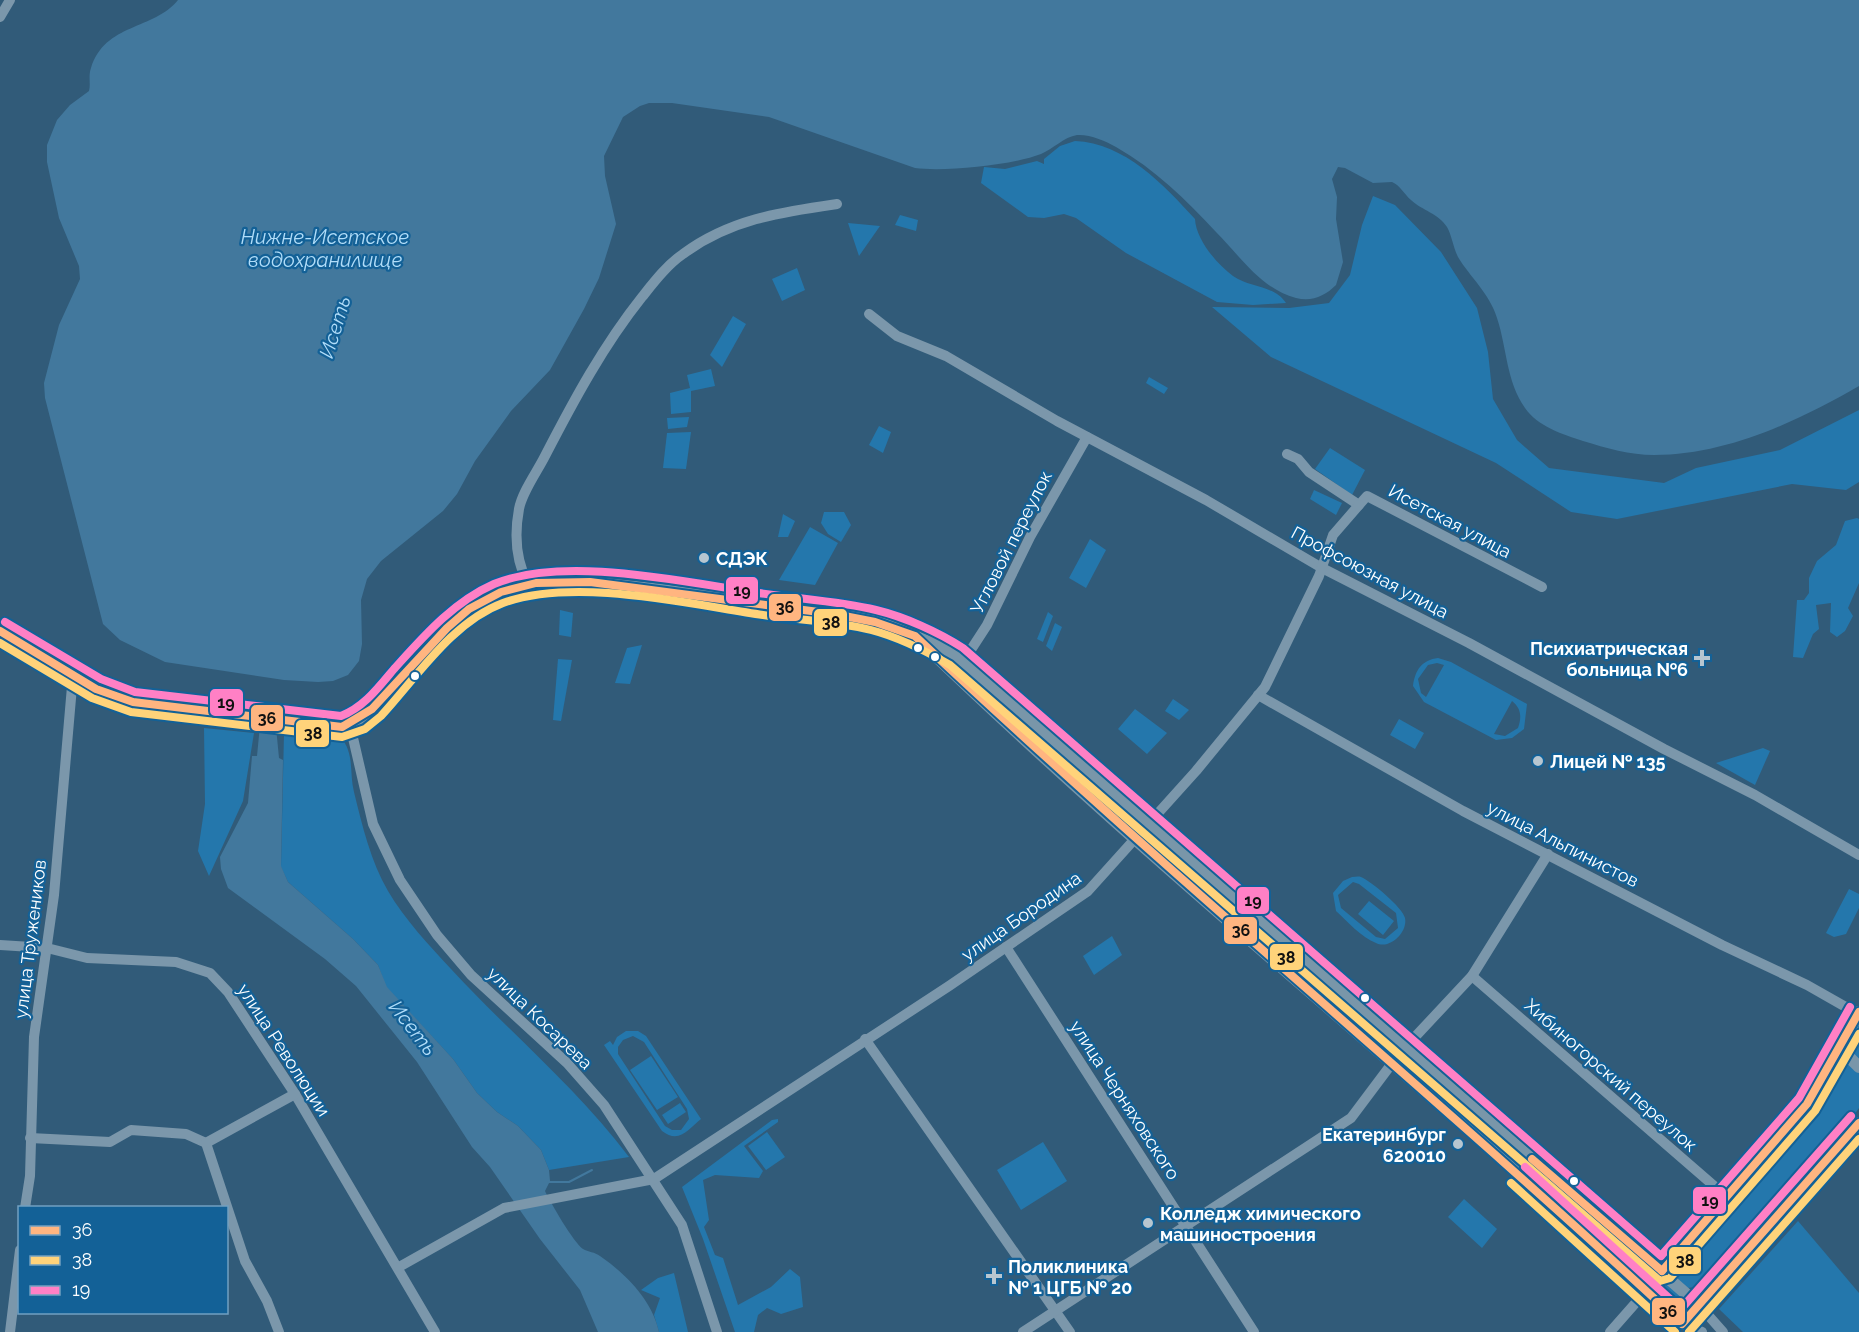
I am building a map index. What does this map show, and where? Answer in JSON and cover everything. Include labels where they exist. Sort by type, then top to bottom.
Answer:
[{"type":"main road","points":[[0,631],[96,689],[133,702],[287,723],[342,727],[350,725],[374,708],[460,616],[498,594],[528,584],[578,581],[662,590],[874,620],[915,636],[951,652],[963,662],[1700,1306]]},
{"type":"main road","points":[[915,636],[1135,838],[1393,1062],[1683,1324],[1859,1123]]},
{"type":"main road","points":[[1647,1290],[1807,1104],[1844,1043],[1858,1013]]},
{"type":"main road","points":[[1844,1043],[1848,1056],[1859,1067]]},
{"type":"street","points":[[0,17],[9,0]]},
{"type":"street","points":[[528,584],[520,568],[516,549],[519,507],[592,368],[628,315],[658,278],[683,254],[724,230],[761,216],[837,204]]},
{"type":"street","name":"Профсоюзная улица","points":[[869,314],[897,336],[946,356],[1087,437],[1206,500],[1322,568],[1469,643],[1664,750],[1755,795],[1859,855]]},
{"type":"street","name":"Угловой переулок","points":[[963,662],[987,625],[1030,537],[1087,437]]},
{"type":"street","name":"Исетская улица","points":[[1287,454],[1298,459],[1309,472],[1359,504],[1368,496],[1542,587]]},
{"type":"street","name":"улица Бородина","points":[[399,1267],[504,1208],[654,1179],[1088,891],[1196,771],[1265,687],[1322,568],[1333,535],[1359,504]]},
{"type":"street","name":"улица Тружеников","points":[[26,1206],[34,1037],[47,948],[73,675]]},
{"type":"street","name":"улица Альпинистов","points":[[1258,695],[1463,811],[1858,1013]]},
{"type":"street","name":"улица Косарева","points":[[350,725],[373,824],[400,880],[437,935],[471,975],[544,1040],[604,1105],[682,1225],[714,1330]]},
{"type":"street","points":[[1023,1332],[1351,1118],[1405,1047],[1472,976],[1548,854]]},
{"type":"street","name":"улица Революции","points":[[0,945],[47,948],[87,958],[176,962],[210,973],[228,992],[295,1094],[399,1267],[435,1332]]},
{"type":"street","name":"улица Черняховского","points":[[1006,947],[1254,1332]]},
{"type":"street","name":"Хибиногорский переулок","points":[[1472,976],[1728,1198]]},
{"type":"street","points":[[866,1039],[1070,1332]]},
{"type":"street","points":[[206,1143],[295,1094]]},
{"type":"street","points":[[30,1138],[110,1142],[130,1130],[186,1134],[206,1143],[227,1206]]},
{"type":"street","points":[[228,1210],[245,1261],[267,1301],[279,1332]]},
{"type":"street","points":[[10,1332],[18,1266]]},
{"type":"street","points":[[1610,1332],[1647,1290]]},
{"type":"street","points":[[1700,1306],[1723,1332]]},
{"type":"street","points":[[1683,1324],[1702,1332]]},
{"type":"shaded area","points":[[1075,141],[1110,149],[1142,168],[1195,219],[1203,243],[1227,271],[1240,280],[1275,293],[1286,303],[1253,305],[1217,302],[1126,253],[1076,218],[1064,214],[1044,218],[1028,217],[981,183],[984,167],[1005,169],[1037,161],[1044,164],[1044,159],[1060,146]]},
{"type":"shaded area","points":[[1373,196],[1395,205],[1441,252],[1477,308],[1488,352],[1493,399],[1517,440],[1549,468],[1664,483],[1696,468],[1780,450],[1859,410],[1859,482],[1846,490],[1792,484],[1617,519],[1571,512],[1496,463],[1271,357],[1212,307],[1289,308],[1329,303],[1350,275],[1362,225]]},
{"type":"shaded area","points":[[900,215],[918,220],[916,231],[895,225]]},
{"type":"shaded area","points":[[848,223],[880,226],[859,256]]},
{"type":"shaded area","points":[[797,268],[805,290],[782,301],[772,279]]},
{"type":"shaded area","points":[[733,316],[746,324],[722,367],[710,355]]},
{"type":"shaded area","points":[[711,369],[715,386],[691,391],[691,412],[671,414],[670,393],[690,388],[687,375]]},
{"type":"shaded area","points":[[1149,377],[1168,388],[1164,394],[1146,383]]},
{"type":"shaded area","points":[[689,417],[687,427],[668,429],[667,418]]},
{"type":"shaded area","points":[[879,426],[891,432],[883,453],[869,445]]},
{"type":"shaded area","points":[[691,432],[686,469],[663,468],[667,433]]},
{"type":"shaded area","points":[[1330,448],[1365,470],[1352,495],[1315,469]]},
{"type":"shaded area","points":[[1314,490],[1342,503],[1336,515],[1310,499]]},
{"type":"shaded area","points":[[824,512],[844,512],[851,525],[841,542],[828,534],[821,523]]},
{"type":"shaded area","points":[[783,514],[795,521],[788,537],[778,537]]},
{"type":"shaded area","points":[[1859,519],[1859,583],[1848,608],[1853,616],[1845,631],[1837,637],[1830,632],[1831,603],[1816,605],[1819,629],[1813,634],[1803,658],[1793,657],[1797,600],[1804,600],[1809,593],[1809,578],[1817,561],[1836,545],[1845,521]]},
{"type":"shaded area","points":[[810,527],[838,543],[815,585],[779,580]]},
{"type":"shaded area","points":[[1090,539],[1106,550],[1086,588],[1069,578]]},
{"type":"shaded area","points":[[560,610],[573,613],[571,637],[559,635]]},
{"type":"shaded area","points":[[1048,612],[1053,616],[1043,642],[1037,639]]},
{"type":"shaded area","points":[[1055,623],[1062,627],[1052,651],[1046,646]]},
{"type":"shaded area","points":[[642,645],[630,684],[615,683],[627,648]]},
{"type":"shaded area","points":[[1438,658],[1451,662],[1527,704],[1524,729],[1512,738],[1496,740],[1424,702],[1413,686],[1414,680],[1420,667]],"holes":[[[1437,663],[1444,665],[1426,697],[1421,693],[1418,679],[1428,665]],[[1512,701],[1520,713],[1518,728],[1505,736],[1494,734]]]},
{"type":"shaded area","points":[[558,659],[572,660],[561,721],[553,720]]},
{"type":"shaded area","points":[[975,678],[1133,815],[1125,824],[970,684]]},
{"type":"shaded area","points":[[1173,699],[1189,710],[1179,720],[1165,711]]},
{"type":"shaded area","points":[[1135,709],[1167,733],[1147,754],[1118,729]]},
{"type":"shaded area","points":[[1399,719],[1424,733],[1415,749],[1390,735]]},
{"type":"shaded area","points":[[204,728],[254,733],[243,801],[209,876],[198,851],[205,804]]},
{"type":"shaded area","points":[[284,733],[340,737],[345,743],[350,756],[354,792],[368,843],[382,880],[395,902],[418,932],[473,993],[588,1108],[629,1157],[549,1170],[541,1150],[518,1126],[497,1112],[477,1093],[453,1059],[386,987],[378,965],[353,939],[288,882],[281,867]]},
{"type":"shaded area","points":[[1763,748],[1770,751],[1755,785],[1716,763]]},
{"type":"shaded area","points":[[1155,835],[1393,1041],[1385,1052],[1147,845]]},
{"type":"shaded area","points":[[1352,877],[1361,877],[1379,889],[1405,918],[1401,934],[1392,942],[1381,945],[1360,933],[1336,911],[1333,893],[1343,881]],"holes":[[[1353,882],[1359,884],[1396,913],[1398,928],[1385,939],[1376,937],[1341,908],[1338,895]]]},
{"type":"shaded area","points":[[1849,889],[1859,894],[1859,908],[1846,934],[1834,937],[1826,933]]},
{"type":"shaded area","points":[[1369,901],[1394,921],[1383,935],[1358,914]]},
{"type":"shaded area","points":[[1112,936],[1122,955],[1094,975],[1083,956]]},
{"type":"shaded area","points":[[1859,1023],[1859,1062],[1854,1059],[1850,1042]]},
{"type":"shaded area","points":[[626,1031],[638,1031],[646,1036],[701,1119],[689,1130],[674,1136],[662,1131],[604,1045],[610,1041],[613,1045],[617,1037]],"holes":[[[633,1036],[644,1042],[687,1109],[689,1119],[681,1130],[672,1130],[665,1126],[618,1054],[618,1047],[623,1040]]]},
{"type":"shaded area","points":[[1409,1055],[1643,1266],[1635,1275],[1400,1064]]},
{"type":"shaded area","points":[[651,1056],[678,1097],[657,1110],[630,1070]]},
{"type":"shaded area","points":[[1842,1059],[1859,1073],[1859,1108],[1844,1129],[1707,1285],[1688,1288],[1676,1278],[1676,1262],[1810,1109]]},
{"type":"shaded area","points":[[680,1103],[686,1112],[668,1124],[662,1115]]},
{"type":"shaded area","points":[[778,1119],[778,1122],[744,1146],[763,1171],[759,1178],[715,1175],[703,1180],[709,1220],[704,1227],[715,1255],[723,1258],[738,1305],[771,1287],[790,1269],[800,1277],[803,1307],[781,1314],[767,1308],[758,1315],[754,1332],[735,1332],[703,1239],[682,1187],[772,1120]]},
{"type":"shaded area","points":[[767,1132],[785,1157],[766,1170],[748,1146]]},
{"type":"shaded area","points":[[1043,1142],[1067,1181],[1021,1210],[997,1170]]},
{"type":"shaded area","points":[[1464,1199],[1497,1229],[1482,1248],[1448,1217]]},
{"type":"shaded area","points":[[1798,1221],[1859,1293],[1859,1332],[1743,1332],[1719,1309]]},
{"type":"shaded area","points":[[674,1273],[688,1332],[659,1332],[654,1315],[660,1298],[641,1290],[658,1278]]},
{"type":"shaded area","points":[[1668,1280],[1690,1301],[1682,1309],[1660,1288]]},
{"type":"water","name":"Нижне-Исетское водохранилище","points":[[178,0],[1859,0],[1859,386],[1812,412],[1761,434],[1735,442],[1681,453],[1645,455],[1618,451],[1559,433],[1536,420],[1525,408],[1514,387],[1494,309],[1458,257],[1447,227],[1439,218],[1411,200],[1395,183],[1373,183],[1345,168],[1338,167],[1332,179],[1337,197],[1336,219],[1343,262],[1336,285],[1332,289],[1318,297],[1302,299],[1283,294],[1272,287],[1252,271],[1205,220],[1157,175],[1102,140],[1077,135],[1029,158],[961,168],[915,168],[769,117],[672,103],[649,103],[623,117],[604,156],[605,176],[616,224],[599,278],[584,309],[550,370],[511,411],[475,461],[457,494],[443,511],[381,561],[367,579],[361,600],[362,644],[359,661],[348,675],[333,681],[284,680],[165,662],[120,640],[103,624],[45,398],[44,383],[59,325],[80,279],[79,266],[59,218],[47,162],[47,145],[57,120],[70,105],[89,91],[91,68],[98,53],[107,43],[118,35],[168,10]]},
{"type":"water","name":"Исеть","points":[[260,725],[276,727],[279,758],[283,760],[281,866],[288,882],[353,939],[378,965],[387,987],[453,1059],[477,1093],[497,1112],[518,1126],[541,1150],[549,1170],[550,1181],[545,1191],[568,1231],[583,1249],[610,1263],[637,1289],[656,1320],[659,1332],[598,1332],[580,1290],[540,1239],[490,1167],[472,1147],[417,1062],[356,986],[325,959],[228,888],[221,869],[220,857],[248,803],[252,756],[257,756]]},
{"type":"waterway","points":[[548,1182],[569,1182],[592,1170]]},
{"type":"transit line","name":"19","points":[[5,622],[101,679],[135,692],[341,716],[357,708],[370,696],[416,645],[452,610],[494,584],[522,576],[589,571],[660,578],[847,604],[910,621],[963,648],[1661,1256],[1799,1098],[1850,1007]]},
{"type":"transit line","name":"36","points":[[0,631],[96,689],[133,702],[342,727],[372,709],[447,628],[469,609],[501,592],[536,583],[590,582],[834,614],[875,622],[915,636],[1009,724],[1491,1151],[1682,1324],[1859,1123]]},
{"type":"transit line","name":"38","points":[[0,643],[92,698],[131,712],[342,737],[365,729],[381,716],[436,652],[467,623],[503,603],[532,596],[563,592],[632,595],[845,625],[891,636],[950,665],[1660,1281],[1670,1278],[1815,1111],[1859,1034]]},
{"type":"transit line","name":"36","points":[[1662,1271],[1807,1104],[1859,1012]]},
{"type":"transit line","name":"19","points":[[1525,1167],[1681,1309],[1851,1116]]},
{"type":"transit line","name":"38","points":[[1689,1332],[1859,1139]]},
{"type":"transit line","name":"36","points":[[1532,1159],[1662,1271]]},
{"type":"transit line","name":"38","points":[[1511,1183],[1675,1332]]},
{"type":"place","name":"СДЭК","points":[[704,558]]},
{"type":"place","name":"Психиатрическая больница №6","points":[[1702,658]]},
{"type":"place","name":"Лицей № 135","points":[[1538,761]]},
{"type":"place","name":"Екатеринбург 620010","points":[[1458,1144]]},
{"type":"place","name":"Колледж химического машиностроения","points":[[1148,1223]]},
{"type":"place","name":"Поликлиника № 1 ЦГБ № 20","points":[[994,1276]]}]
